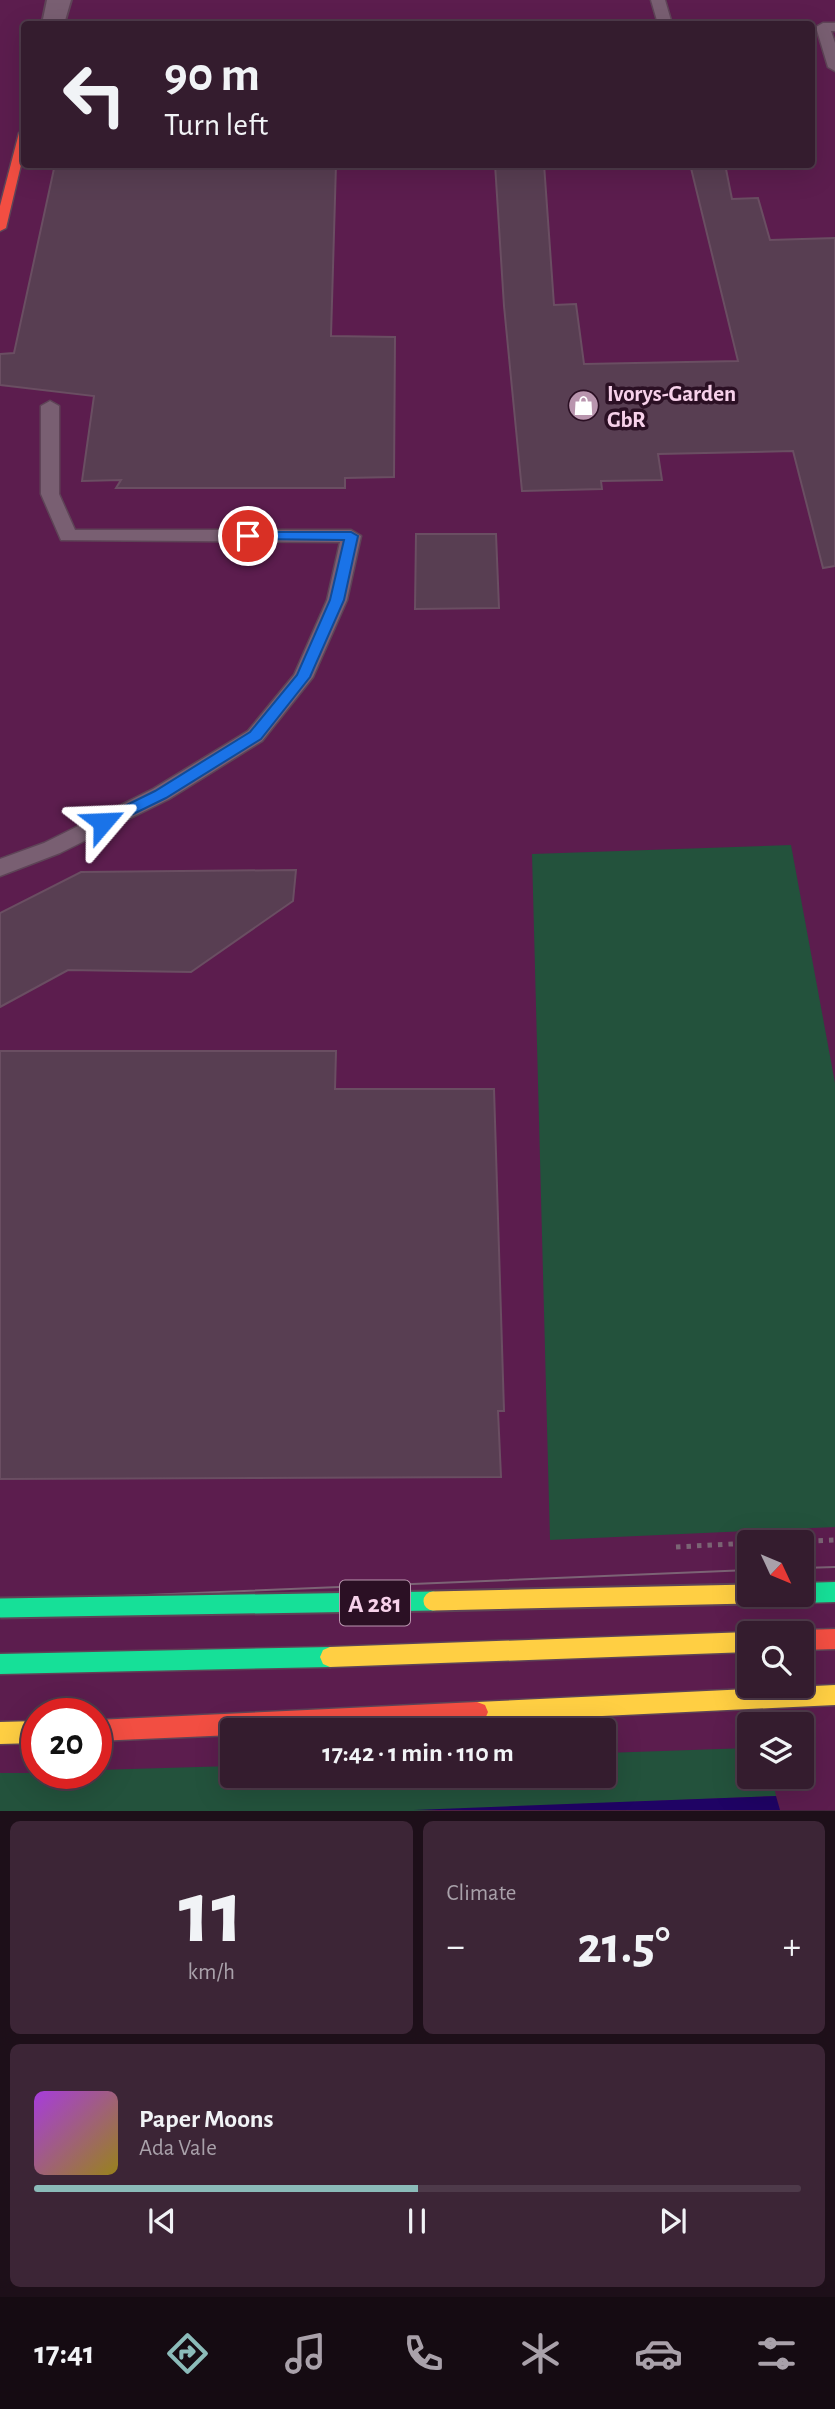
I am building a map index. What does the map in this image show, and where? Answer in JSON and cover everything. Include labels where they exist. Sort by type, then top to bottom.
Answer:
[{"type":"main road","points":[[0,228],[21,145]]},
{"type":"main road","points":[[814,1593],[835,1592]]},
{"type":"main road","name":"A 281","points":[[0,1608],[199,1607],[737,1594]]},
{"type":"main road","points":[[814,1640],[835,1639]]},
{"type":"main road","points":[[0,1664],[311,1658],[737,1642]]},
{"type":"main road","points":[[112,1730],[835,1695]]},
{"type":"main road","points":[[0,1733],[21,1732]]},
{"type":"street","points":[[53,21],[59,0]]},
{"type":"lane","points":[[658,0],[664,21]]},
{"type":"lane","points":[[835,27],[823,27],[835,67]]},
{"type":"lane","points":[[0,868],[52,848],[161,794],[255,736],[303,677],[337,600],[351,536],[68,536],[50,494],[50,406]]},
{"type":"path","points":[[814,1541],[835,1540]]},
{"type":"shaded area","points":[[0,0],[835,0],[835,1810],[0,1811]]},
{"type":"shaded area","points":[[776,1796],[780,1810],[414,1810]]},
{"type":"green space","points":[[791,845],[835,1083],[835,1527],[550,1540],[532,854]]},
{"type":"green space","points":[[737,1748],[737,1789],[775,1789],[776,1796],[414,1811],[0,1811],[0,1773],[21,1773],[21,1789],[112,1789],[112,1770],[220,1766],[220,1788],[616,1788],[616,1753]]},
{"type":"building","points":[[54,168],[336,168],[331,336],[395,337],[394,477],[345,478],[345,488],[116,488],[121,480],[82,481],[94,396],[0,385],[0,354],[14,353]]},
{"type":"building","points":[[495,168],[544,168],[554,305],[576,304],[584,364],[738,361],[691,168],[726,168],[732,199],[758,198],[770,240],[835,238],[835,566],[823,568],[793,451],[658,454],[662,480],[601,481],[602,489],[522,491],[504,306]]},
{"type":"building","points":[[416,534],[496,534],[499,608],[415,609]]},
{"type":"building","points":[[296,870],[293,901],[191,972],[68,970],[0,1007],[0,913],[81,872]]},
{"type":"building","points":[[0,1051],[336,1051],[335,1089],[494,1089],[504,1411],[498,1411],[501,1477],[0,1479]]},
{"type":"tram line","points":[[814,1568],[835,1567]]},
{"type":"tram line","points":[[0,1601],[737,1570]]},
{"type":"traffic: fast","points":[[814,1593],[835,1592]]},
{"type":"traffic: fast","points":[[0,1608],[433,1601]]},
{"type":"traffic: fast","points":[[0,1664],[330,1657]]},
{"type":"traffic: slow","points":[[433,1601],[737,1594]]},
{"type":"traffic: slow","points":[[330,1657],[737,1642]]},
{"type":"traffic: slow","points":[[477,1712],[835,1695]]},
{"type":"traffic: slow","points":[[0,1733],[21,1732]]},
{"type":"traffic: jam","points":[[0,228],[21,145]]},
{"type":"traffic: jam","points":[[814,1640],[835,1639]]},
{"type":"traffic: jam","points":[[112,1730],[477,1712]]},
{"type":"place","name":"Ivorys-Garden GbR","points":[[584,406]]},
{"type":"route","points":[[103,822],[161,794],[255,736],[303,677],[337,600],[351,536],[248,536]]}]
